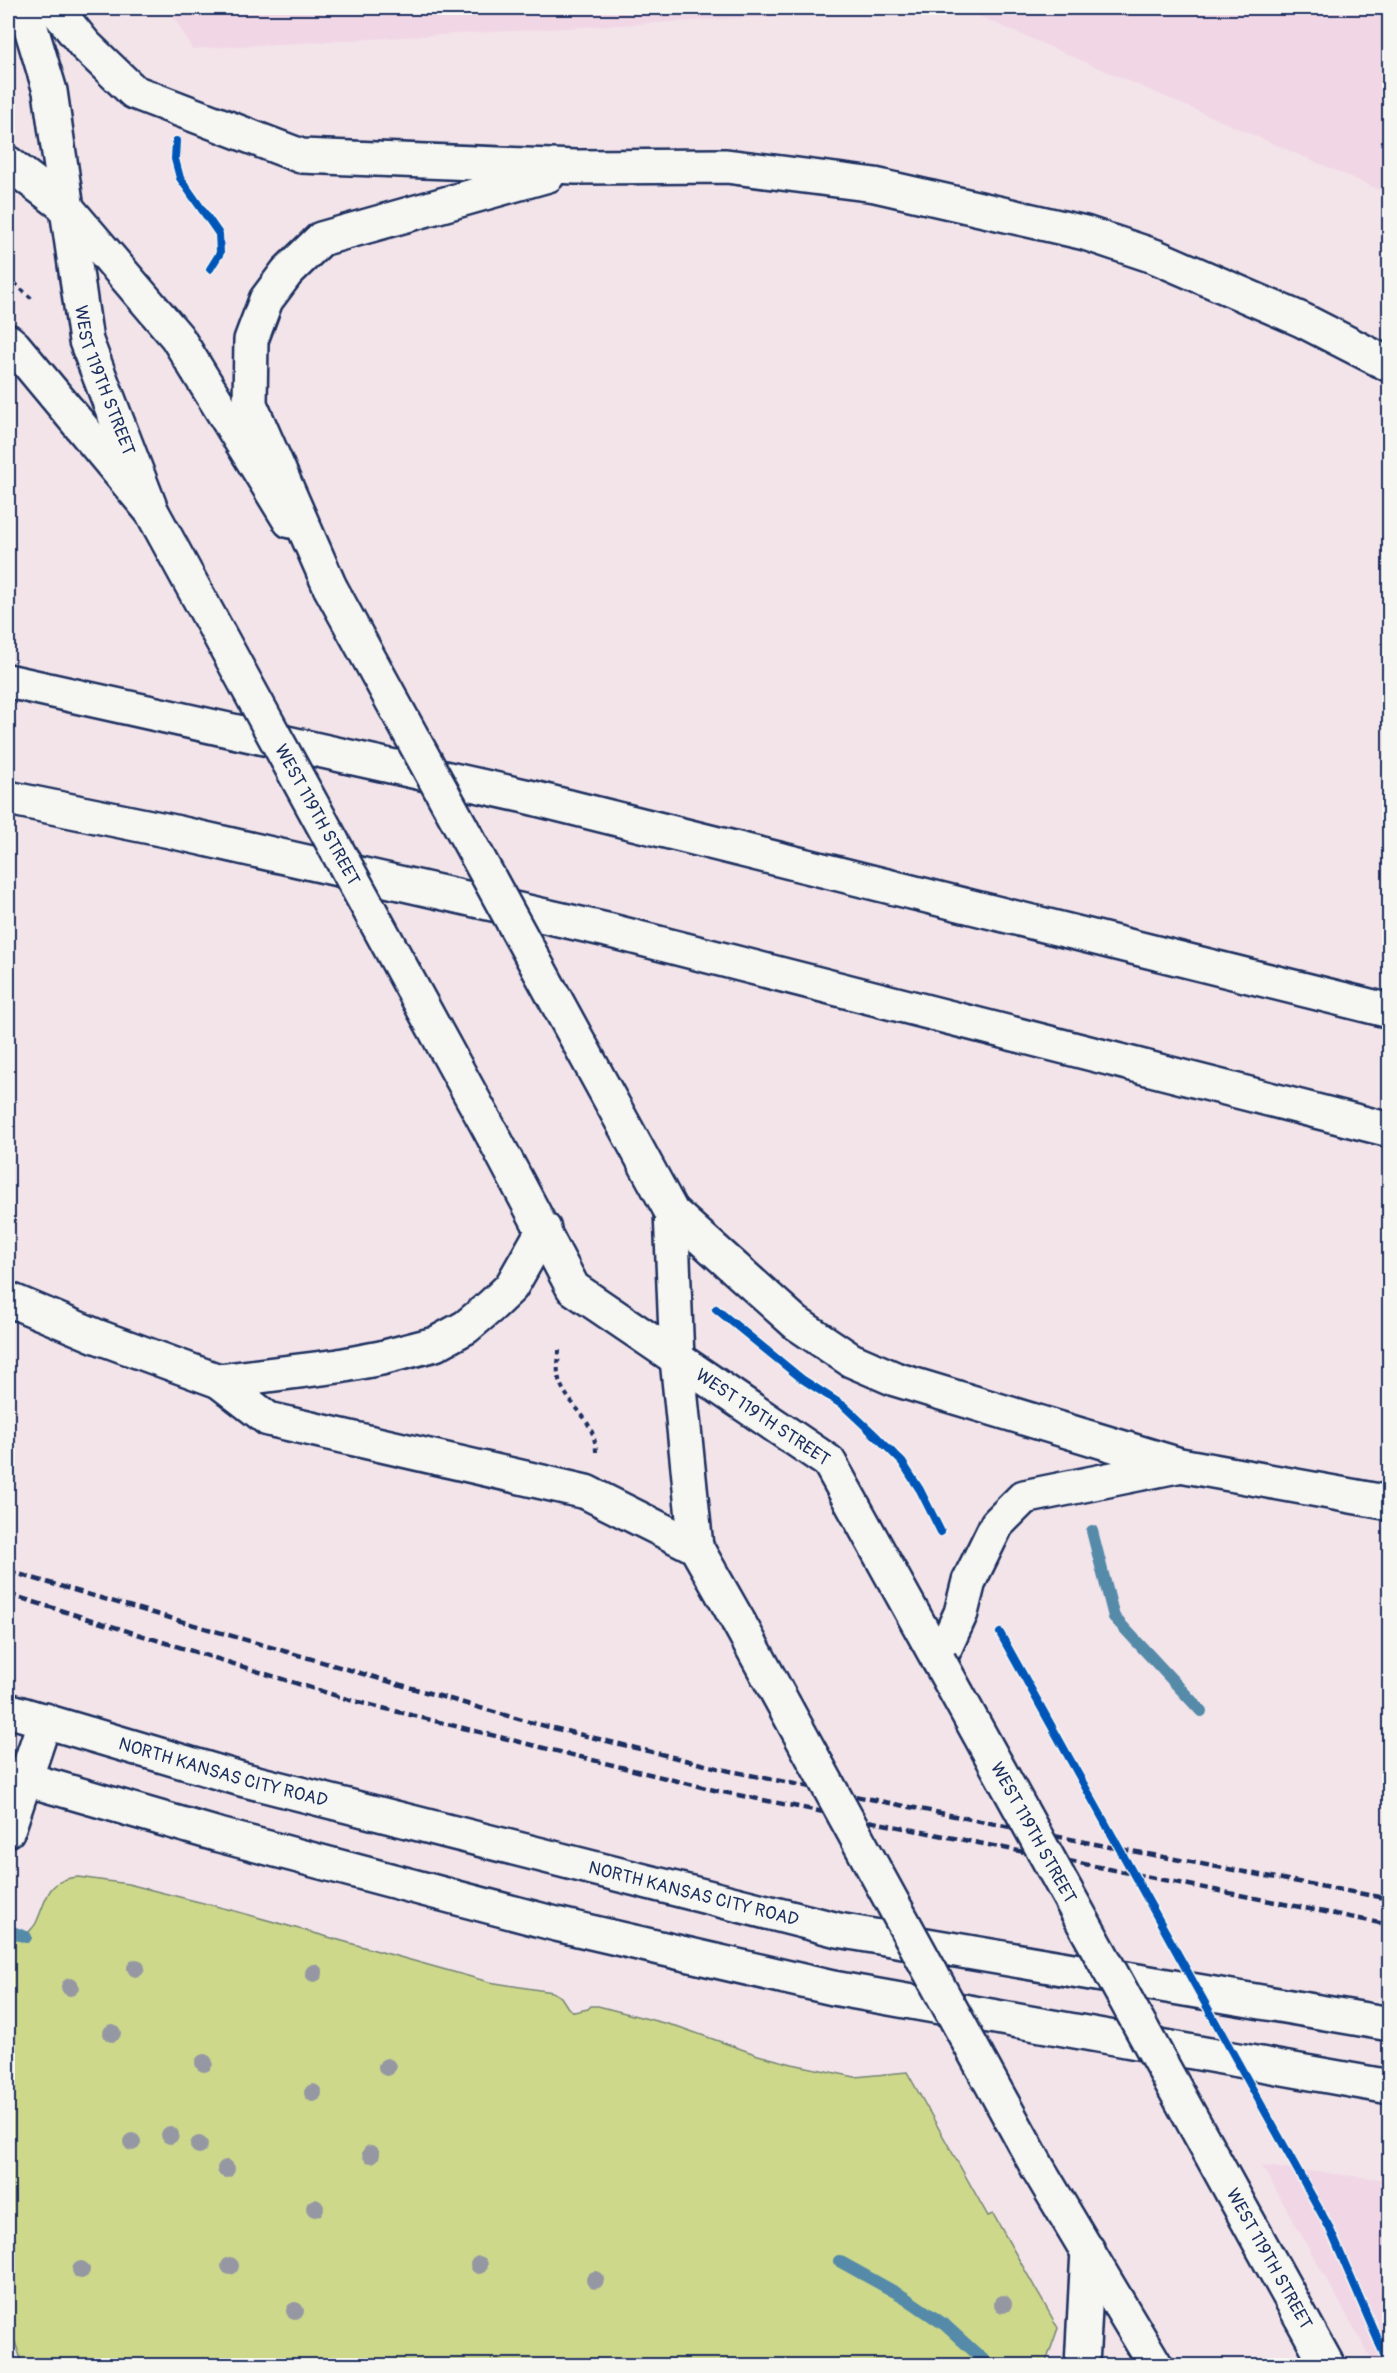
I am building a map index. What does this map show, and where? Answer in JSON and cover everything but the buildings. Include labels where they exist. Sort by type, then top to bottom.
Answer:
[{"type":"main road","name":"WEST 119TH STREET","points":[[25,8],[50,91],[86,341],[152,512],[544,1229],[573,1288],[829,1462],[1328,2366]]},
{"type":"main road","points":[[55,8],[85,45],[134,92],[301,156],[576,167],[726,166],[875,185],[1085,233],[1154,255],[1302,320],[1389,365]]},
{"type":"main road","name":"WEST 119TH STREET","points":[[8,163],[67,208],[177,337],[330,587],[671,1211],[677,1359],[696,1547],[1039,2170],[1156,2366]]},
{"type":"main road","points":[[330,587],[250,404],[252,340],[266,300],[287,272],[321,239],[576,167]]},
{"type":"main road","points":[[8,341],[152,512]]},
{"type":"main road","points":[[8,681],[537,799],[1238,971],[1389,1011]]},
{"type":"main road","points":[[8,798],[171,831],[607,930],[1389,1130]]},
{"type":"main road","points":[[671,1211],[796,1323],[851,1360],[895,1379],[1180,1466],[1389,1503]]},
{"type":"main road","points":[[219,1381],[339,1366],[435,1344],[465,1327],[511,1287],[544,1229]]},
{"type":"main road","points":[[8,1299],[96,1336],[219,1381],[268,1419],[586,1492],[696,1547]]},
{"type":"main road","points":[[939,1661],[961,1613],[969,1581],[998,1524],[1024,1497],[1180,1466]]},
{"type":"main road","name":"NORTH KANSAS CITY ROAD","points":[[8,1710],[241,1779],[838,1930],[1389,2024]]},
{"type":"main road","points":[[8,1830],[17,1776],[45,1720]]},
{"type":"main road","points":[[17,1776],[219,1835],[556,1924],[833,1988],[1389,2087]]},
{"type":"main road","points":[[1082,2366],[1088,2250]]},
{"type":"path","points":[[176,141],[175,159],[180,178],[219,234],[220,253],[210,269]]},
{"type":"path","points":[[8,277],[32,299]]},
{"type":"path","points":[[717,1309],[751,1337]]},
{"type":"path","points":[[559,1350],[558,1373],[561,1385],[588,1421],[593,1432],[596,1452]]},
{"type":"path","points":[[776,1358],[802,1379],[844,1406],[894,1454],[920,1490],[941,1532]]},
{"type":"shaded area","points":[[169,8],[923,8],[192,49]]},
{"type":"shaded area","points":[[960,8],[1389,8],[1389,194]]},
{"type":"shaded area","points":[[1262,2166],[1389,2180],[1389,2365],[1375,2365]]},
{"type":"green space","points":[[78,1877],[128,1884],[235,1911],[489,1982],[552,1992],[561,1997],[568,2008],[574,2012],[598,2006],[679,2027],[758,2055],[792,2064],[855,2077],[907,2072],[988,2216],[993,2214],[1058,2328],[1045,2365],[997,2365],[948,2322],[906,2295],[839,2258],[836,2264],[904,2301],[943,2327],[982,2365],[23,2365],[8,2322],[8,1935],[10,1933],[25,1939],[36,1923],[49,1892],[54,1886],[67,1879]]},
{"type":"waterway","points":[[1092,1531],[1114,1617],[1201,1711]]},
{"type":"waterway","points":[[9,1931],[26,1937]]},
{"type":"waterway","points":[[839,2261],[904,2297],[945,2325],[990,2366]]},
{"type":"railway","points":[[8,1571],[529,1722],[730,1771],[1110,1847],[1390,1899]]},
{"type":"railway","points":[[8,1594],[350,1700],[718,1791],[1390,1925]]},
{"type":"cycle path","points":[[176,141],[175,159],[180,178],[219,234],[220,253],[210,269]]},
{"type":"cycle path","points":[[716,1309],[802,1379],[844,1406],[877,1437],[902,1462],[920,1490],[941,1532]]},
{"type":"cycle path","points":[[1000,1633],[1329,2227],[1389,2366]]}]
